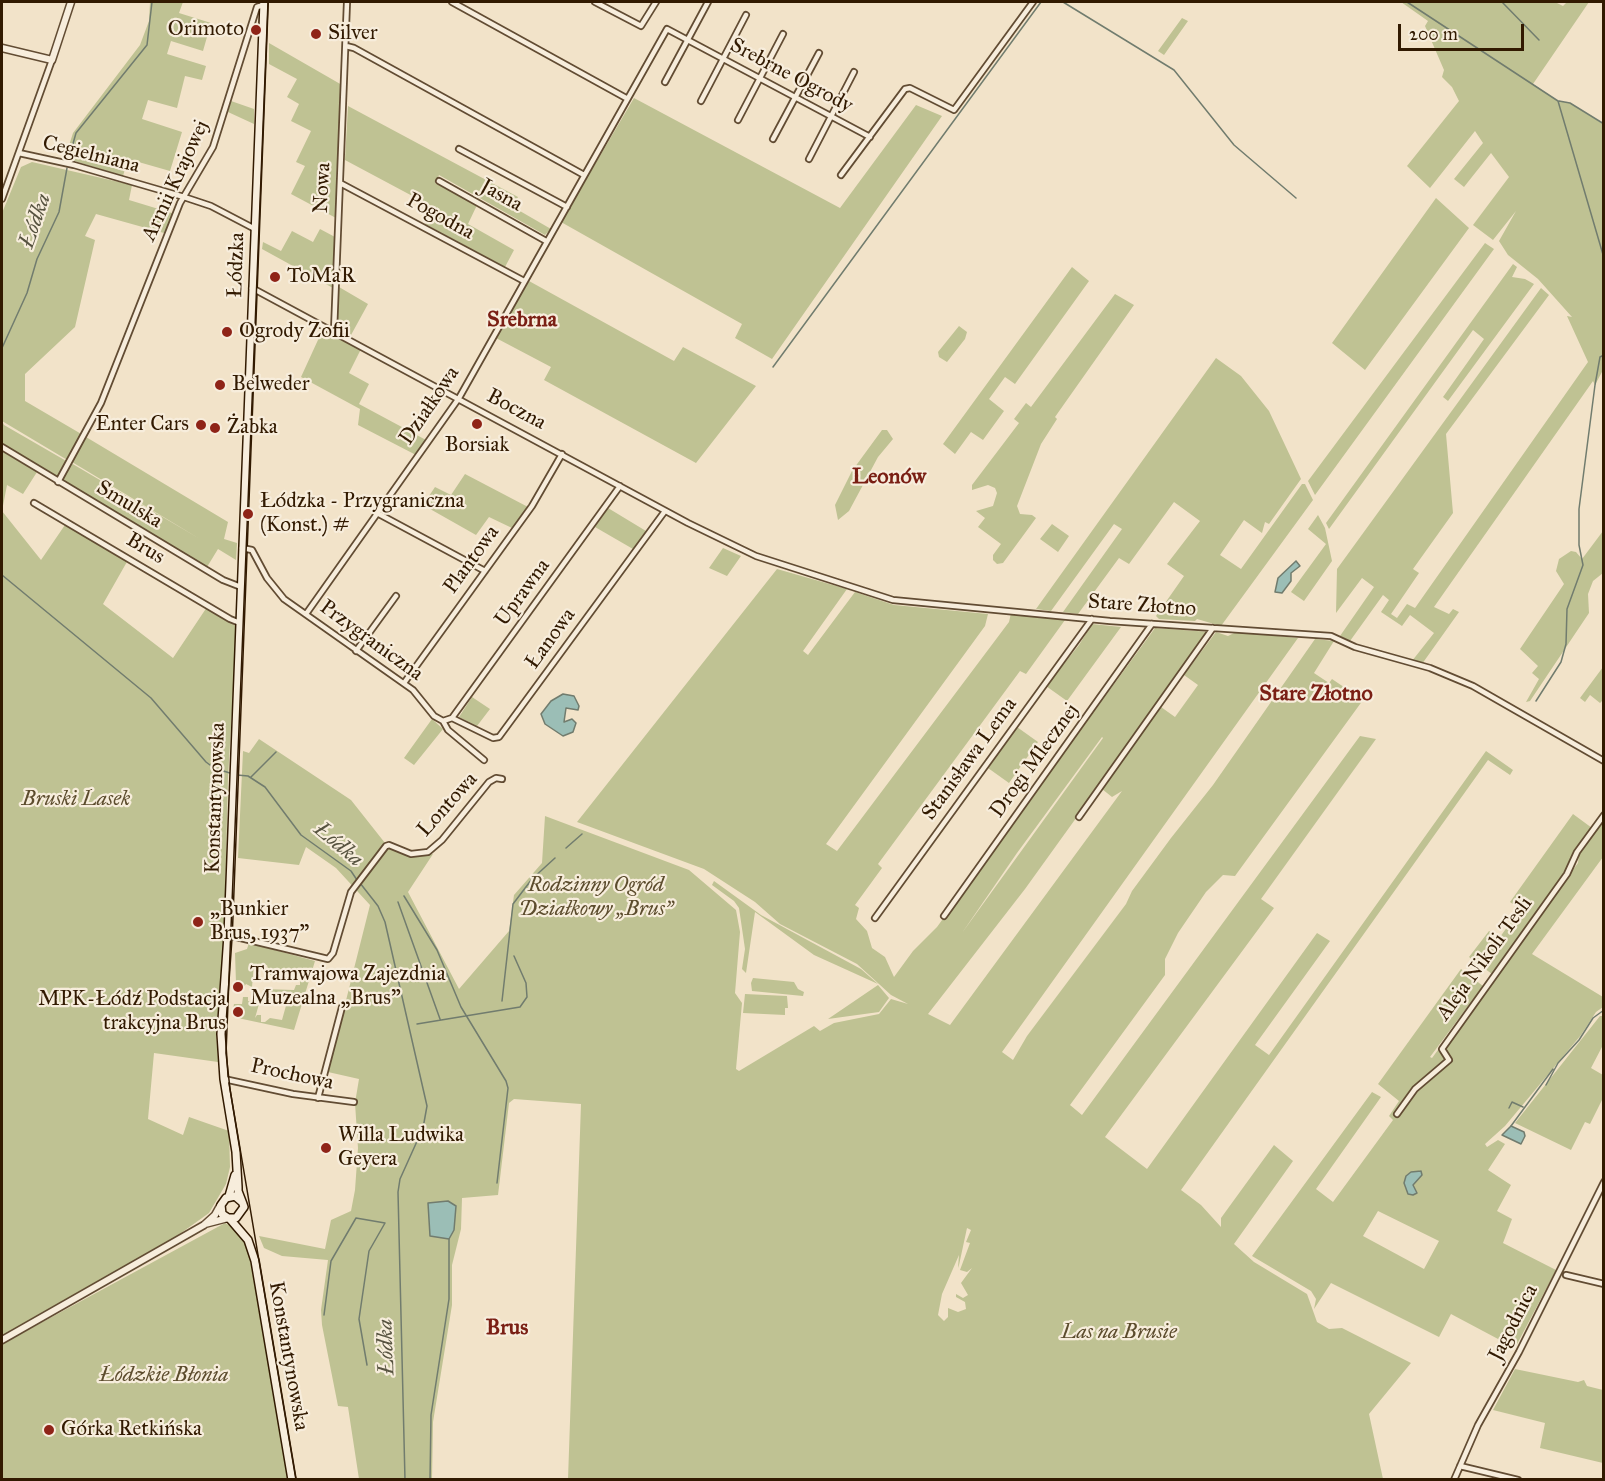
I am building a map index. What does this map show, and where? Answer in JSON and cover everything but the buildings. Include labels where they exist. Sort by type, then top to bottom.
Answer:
[{"type":"main road","name":"Łódzka","points":[[243,530],[263,3]]},
{"type":"main road","name":"Konstantynowska","points":[[242,1202],[237,1173],[236,1145],[224,1079],[221,1034],[228,935],[243,530]]},
{"type":"main road","name":"Konstantynowska","points":[[229,1196],[237,1173]]},
{"type":"main road","points":[[229,1196],[236,1197],[242,1202],[241,1215],[229,1219],[222,1214],[221,1205],[229,1196]]},
{"type":"main road","name":"Konstantynowska","points":[[241,1215],[256,1269],[292,1479]]},
{"type":"main road","name":"Konstantynowska","points":[[229,1219],[248,1239]]},
{"type":"street","points":[[2,199],[71,2]]},
{"type":"street","name":"Nowa","points":[[334,331],[346,2]]},
{"type":"street","points":[[452,2],[626,98]]},
{"type":"street","points":[[595,2],[643,26],[656,2]]},
{"type":"street","points":[[665,82],[708,2]]},
{"type":"street","name":"Srebrne Ogrody","points":[[626,98],[631,94],[667,29],[870,137],[907,88],[954,110],[1033,2]]},
{"type":"street","name":"Armii Krajowej","points":[[58,482],[99,406],[184,197],[213,147],[257,7],[263,3]]},
{"type":"street","points":[[701,101],[746,15]]},
{"type":"street","points":[[738,120],[783,34]]},
{"type":"street","points":[[346,46],[584,175]]},
{"type":"street","points":[[2,48],[52,60]]},
{"type":"street","points":[[773,139],[819,53]]},
{"type":"street","points":[[809,159],[854,72]]},
{"type":"street","name":"Działkowa","points":[[306,614],[459,398],[626,98]]},
{"type":"street","points":[[842,176],[870,137]]},
{"type":"street","points":[[459,148],[567,207]]},
{"type":"street","name":"Cegielniana","points":[[19,153],[74,165],[184,197],[211,206],[255,229]]},
{"type":"street","name":"Jasna","points":[[439,181],[546,241]]},
{"type":"street","name":"Pogodna","points":[[340,183],[524,281]]},
{"type":"street","name":"Boczna","points":[[252,288],[666,511]]},
{"type":"street","name":"Smulska","points":[[2,447],[223,580],[241,587]]},
{"type":"street","name":"Plantowa","points":[[404,683],[537,498],[562,454]]},
{"type":"street","name":"Uprawna","points":[[452,718],[620,486]]},
{"type":"street","name":"Brus","points":[[34,502],[230,619],[240,622]]},
{"type":"street","name":"Stare Złotno","points":[[666,511],[740,550],[882,598],[1092,619],[1325,635],[1355,647],[1425,666],[1492,695],[1604,761]]},
{"type":"street","name":"Łanowa","points":[[452,718],[498,739],[666,511]]},
{"type":"street","points":[[377,513],[485,571]]},
{"type":"street","name":"Przygraniczna","points":[[242,548],[252,550],[276,591],[356,651],[404,683],[434,716],[443,721],[448,730],[484,760]]},
{"type":"street","points":[[356,651],[396,596]]},
{"type":"street","name":"Stanisława Lema","points":[[875,918],[1092,619]]},
{"type":"street","name":"Drogi Mlecznej","points":[[944,916],[1152,624]]},
{"type":"street","points":[[1080,817],[1213,628]]},
{"type":"street","points":[[443,721],[452,718]]},
{"type":"street","name":"Lontowa","points":[[228,935],[328,959],[332,955],[348,900],[355,886],[389,845],[411,854],[424,854],[433,849],[489,782],[496,778],[502,779]]},
{"type":"street","name":"Aleja Nikoli Tesli","points":[[1397,1114],[1415,1089],[1449,1060],[1442,1049],[1567,874],[1577,852],[1604,814]]},
{"type":"street","points":[[318,1098],[342,1007]]},
{"type":"street","name":"Prochowa","points":[[224,1079],[318,1098],[354,1102]]},
{"type":"street","name":"Jagodnica","points":[[1454,1479],[1478,1425],[1519,1353],[1604,1182]]},
{"type":"street","points":[[2,1340],[204,1224],[217,1213],[221,1205]]},
{"type":"street","points":[[204,1224],[229,1219]]},
{"type":"street","points":[[1566,1275],[1604,1284]]},
{"type":"street","points":[[1460,1466],[1518,1479]]},
{"type":"green space","points":[[150,2],[183,2],[179,13],[211,23],[203,51],[171,41],[167,54],[206,66],[202,80],[185,76],[177,108],[148,100],[142,119],[182,132],[170,171],[128,159],[123,176],[65,158],[73,133],[140,45],[149,21]]},
{"type":"green space","points":[[1401,2],[1555,2],[1563,6],[1567,2],[1589,2],[1533,84],[1558,101],[1570,103],[1603,124],[1603,370],[1595,385],[1593,381],[1434,607],[1449,614],[1453,609],[1459,612],[1422,664],[1412,661],[1434,633],[1410,615],[1402,626],[1381,612],[1389,600],[1383,595],[1350,641],[1340,636],[1374,587],[1362,578],[1336,613],[1337,569],[1541,288],[1549,295],[1446,434],[1453,513],[1413,569],[1419,573],[1391,614],[1397,618],[1407,604],[1415,608],[1588,362],[1567,316],[1572,317],[1538,279],[1508,255],[1499,241],[1516,211],[1493,240],[1473,225],[1509,177],[1491,153],[1464,187],[1454,179],[1483,143],[1475,131],[1430,188],[1407,166],[1459,101],[1452,87],[1442,77],[1444,70],[1425,26],[1428,21]]},
{"type":"green space","points":[[1182,18],[1188,21],[1164,55],[1158,51]]},
{"type":"green space","points":[[269,43],[342,85],[336,218],[291,194],[305,166],[296,162],[311,131],[291,121],[299,104],[287,97],[297,79],[269,64]]},
{"type":"green space","points":[[634,98],[840,208],[916,105],[942,116],[772,359],[735,338],[742,324],[561,222]]},
{"type":"green space","points":[[231,101],[254,109],[254,124],[228,112]]},
{"type":"green space","points":[[348,106],[518,197],[513,207],[551,229],[545,235],[439,175],[435,183],[477,205],[468,224],[514,250],[505,267],[425,224],[433,207],[345,160]]},
{"type":"green space","points":[[32,162],[132,185],[129,200],[175,214],[164,233],[96,214],[85,236],[95,240],[75,327],[25,374],[25,401],[83,435],[69,461],[2,421],[2,213],[21,167]]},
{"type":"green space","points":[[1436,198],[1469,228],[1365,370],[1332,343]]},
{"type":"green space","points":[[320,229],[335,237],[333,288],[262,249],[263,242],[281,251],[292,231],[313,242]]},
{"type":"green space","points":[[1485,243],[1494,249],[1315,495],[1308,481]]},
{"type":"green space","points":[[1513,264],[1517,267],[1512,277],[1525,279],[1534,284],[1448,401],[1443,397],[1484,339],[1473,330],[1329,529],[1326,523]]},
{"type":"green space","points":[[1072,267],[1089,281],[1015,384],[1005,377],[989,399],[1004,411],[983,440],[971,432],[955,454],[943,444]]},
{"type":"green space","points":[[529,281],[674,361],[683,347],[756,386],[696,463],[544,380],[551,367],[496,338]]},
{"type":"green space","points":[[339,287],[368,304],[351,335],[336,328]]},
{"type":"green space","points":[[1115,294],[1134,305],[1055,417],[1057,419],[1041,444],[1017,506],[1020,514],[1032,515],[1036,518],[1003,563],[997,564],[993,560],[993,555],[1001,544],[978,527],[985,518],[976,511],[993,506],[997,493],[995,488],[988,485],[972,490],[972,485],[1019,423],[1014,419],[1026,403],[1031,407]]},
{"type":"green space","points":[[959,326],[967,332],[965,339],[947,362],[939,357],[938,352]]},
{"type":"green space","points":[[323,329],[361,349],[349,373],[369,384],[359,404],[426,440],[416,455],[358,425],[360,409],[301,377]]},
{"type":"green space","points":[[1216,358],[1241,376],[1269,411],[1301,479],[1269,524],[1265,522],[1262,533],[1244,520],[1220,555],[1241,569],[1302,484],[1305,484],[1313,500],[1221,626],[1197,619],[1195,621],[1159,619],[1156,616],[1184,576],[1167,564],[1200,521],[1174,502],[1129,564],[1119,558],[1078,614],[1063,612],[1122,529],[1114,524],[1051,611],[1036,609]]},
{"type":"green space","points":[[2,421],[4,425],[68,462],[58,478],[2,444]]},
{"type":"green space","points":[[882,430],[887,430],[893,439],[878,457],[849,511],[838,520],[835,505],[852,471]]},
{"type":"green space","points":[[86,437],[228,522],[224,539],[237,543],[236,560],[218,549],[207,567],[65,483],[62,480],[71,463],[200,539],[72,462]]},
{"type":"green space","points":[[2,451],[37,472],[23,494],[7,485],[2,511]]},
{"type":"green space","points":[[465,474],[528,507],[512,528],[489,517],[476,535],[423,505],[435,487],[451,495]]},
{"type":"green space","points":[[608,508],[646,531],[633,549],[595,527]]},
{"type":"green space","name":"Bruski Lasek","points":[[2,511],[41,560],[67,522],[128,560],[103,604],[173,658],[207,607],[237,627],[228,777],[224,939],[216,1033],[218,1062],[154,1053],[148,1119],[183,1135],[189,1117],[229,1131],[230,1167],[226,1184],[209,1213],[160,1248],[2,1337]]},
{"type":"green space","points":[[1318,515],[1325,528],[1332,561],[1304,601],[1291,592],[1326,544],[1308,529]]},
{"type":"green space","points":[[1052,524],[1069,536],[1058,552],[1040,539]]},
{"type":"green space","points":[[1603,531],[1603,573],[1593,581],[1588,594],[1589,613],[1530,701],[1526,702],[1539,679],[1532,673],[1538,666],[1520,649],[1564,584],[1556,571],[1559,559],[1571,551],[1576,552],[1582,559]]},
{"type":"green space","points":[[723,548],[741,556],[727,576],[709,568]]},
{"type":"green space","points":[[777,569],[847,589],[803,651],[808,655],[855,592],[894,605],[988,614],[985,626],[826,844],[837,851],[1009,622],[1011,613],[1065,620],[1026,674],[1020,671],[878,864],[882,868],[855,905],[859,908],[856,919],[867,931],[872,948],[885,957],[894,977],[913,951],[937,927],[1155,628],[1210,632],[1025,889],[928,1014],[950,1025],[1122,791],[1112,797],[1102,789],[1161,707],[1175,717],[1198,685],[1184,675],[1216,632],[1228,636],[1236,632],[1298,638],[1002,1052],[1013,1060],[1027,1036],[1126,904],[1132,891],[1171,838],[1213,785],[1315,639],[1334,641],[1314,673],[1329,683],[1332,679],[1363,700],[1235,876],[1223,875],[1206,892],[1178,933],[1165,959],[1165,975],[1070,1105],[1082,1115],[1360,736],[1376,739],[1261,899],[1274,908],[1105,1137],[1147,1169],[1317,933],[1330,941],[1255,1045],[1269,1055],[1486,751],[1513,770],[1510,775],[1488,760],[1181,1190],[1201,1205],[1221,1227],[1221,1218],[1274,1145],[1293,1161],[1234,1244],[1254,1262],[1307,1294],[1317,1322],[1329,1329],[1342,1328],[1411,1363],[1369,1414],[1383,1479],[568,1479],[581,1104],[514,1099],[509,1103],[498,1195],[462,1198],[461,1229],[452,1265],[452,1305],[433,1422],[432,1479],[359,1479],[348,1407],[338,1406],[322,1325],[321,1310],[328,1260],[282,1256],[264,1248],[259,1236],[325,1249],[331,1220],[351,1211],[358,1148],[355,1103],[359,1079],[328,1072],[370,905],[336,868],[306,847],[299,865],[238,858],[243,751],[249,753],[259,739],[351,800],[385,843],[412,857],[433,854],[408,892],[459,989],[509,931],[514,895],[542,863],[545,816],[689,870],[736,910],[740,932],[735,993],[742,1003],[736,1069],[739,1071],[814,1026],[820,1031],[834,1023],[879,1014],[891,999],[908,1004],[891,995],[857,964],[780,924],[755,902],[704,869],[577,822]],"holes":[[[1103,738],[962,933],[1017,853]],[[967,1228],[971,1230],[966,1242],[970,1243],[960,1270],[967,1272],[972,1268],[961,1283],[968,1295],[963,1298],[956,1294],[956,1297],[965,1302],[966,1309],[958,1312],[948,1308],[948,1317],[944,1321],[938,1315],[942,1294],[959,1255],[958,1268]]]},
{"type":"green space","points":[[1092,624],[1121,627],[1067,701],[1046,686],[1079,645]]},
{"type":"green space","points":[[1603,667],[1603,700],[1600,703],[1590,695],[1585,702],[1580,698]]},
{"type":"green space","points":[[472,697],[490,709],[477,726],[459,717]]},
{"type":"green space","points":[[432,719],[443,729],[414,765],[404,758]]},
{"type":"green space","points":[[1017,727],[1038,742],[1009,783],[988,768]]},
{"type":"green space","points":[[1573,814],[1592,828],[1570,858],[1570,866],[1492,974],[1469,957],[1489,931],[1500,937],[1520,909],[1510,902]]},
{"type":"green space","points":[[1603,820],[1603,857],[1532,954],[1603,997],[1603,1007],[1596,1012],[1581,1035],[1505,1126],[1485,1144],[1487,1147],[1498,1140],[1505,1144],[1488,1170],[1511,1185],[1497,1211],[1512,1219],[1503,1243],[1556,1270],[1515,1348],[1451,1314],[1439,1337],[1331,1283],[1314,1309],[1316,1299],[1311,1291],[1252,1256],[1372,1092],[1381,1097],[1316,1189],[1333,1202],[1393,1120],[1389,1116],[1399,1101],[1378,1084],[1461,969],[1483,986],[1430,1057],[1432,1058],[1578,863],[1579,854]],"holes":[[[1378,1211],[1439,1241],[1424,1269],[1363,1236]]]},
{"type":"green space","points":[[714,881],[761,915],[861,969],[878,984],[814,955],[755,912],[746,973],[742,969],[745,949],[739,908],[734,901],[712,885]]},
{"type":"green space","points":[[249,943],[315,961],[294,1030],[233,1017],[243,1016],[243,1008],[233,1009],[234,1004],[242,1004],[243,997],[248,997],[248,1001],[259,1004],[255,1018],[261,1015],[261,1022],[270,1018],[282,1020],[287,1002],[264,998],[263,989],[294,990],[296,985],[300,985],[300,976],[270,975],[270,972],[262,972],[268,969],[267,965],[254,964],[252,987],[246,984],[243,988],[241,984],[236,983],[235,953],[247,949]]},
{"type":"green space","points":[[753,978],[794,982],[798,989],[804,992],[803,996],[752,991]]},
{"type":"green space","points":[[878,985],[889,998],[879,1012],[828,1019]]},
{"type":"green space","points":[[745,994],[787,996],[788,1008],[785,1008],[785,1015],[743,1013]]},
{"type":"green space","points":[[1600,1016],[1603,1016],[1603,1045],[1591,1068],[1603,1075],[1603,1098],[1590,1124],[1585,1122],[1571,1150],[1515,1123]]},
{"type":"green space","name":"Łódzkie Błonia","points":[[225,1223],[240,1231],[249,1254],[289,1479],[2,1479],[2,1344]]},
{"type":"green space","points":[[1515,1369],[1578,1382],[1584,1380],[1587,1386],[1603,1390],[1603,1463],[1540,1448],[1545,1423],[1493,1410]]},
{"type":"water","points":[[1296,561],[1300,566],[1291,573],[1291,581],[1282,593],[1275,592],[1278,578]]},
{"type":"water","points":[[563,694],[574,696],[579,706],[578,710],[566,708],[564,722],[572,719],[576,723],[573,732],[563,736],[545,724],[541,714],[551,701]]},
{"type":"water","points":[[1511,1126],[1524,1132],[1525,1136],[1521,1144],[1502,1135]]},
{"type":"water","points":[[1421,1171],[1422,1175],[1413,1185],[1417,1193],[1408,1194],[1404,1183],[1406,1176],[1411,1172]]},
{"type":"water","points":[[448,1201],[456,1206],[454,1230],[449,1239],[430,1236],[428,1203]]},
{"type":"waterway","name":"Łódka","points":[[69,158],[76,133],[147,45],[152,2]]},
{"type":"waterway","points":[[773,367],[1041,2]]},
{"type":"waterway","points":[[1063,2],[1174,70],[1234,145],[1296,198]]},
{"type":"waterway","points":[[1407,2],[1558,101],[1604,258]]},
{"type":"waterway","points":[[1502,2],[1539,40]]},
{"type":"waterway","points":[[1559,101],[1570,103],[1604,124]]},
{"type":"waterway","name":"Łódka","points":[[2,348],[27,293],[37,259],[59,212],[67,168]]},
{"type":"waterway","points":[[1536,701],[1561,662],[1566,644],[1567,609],[1583,565],[1579,545],[1579,509],[1595,385],[1600,357],[1604,355]]},
{"type":"waterway","name":"Łódka","points":[[2,575],[151,698],[206,762],[214,768],[233,774]]},
{"type":"waterway","points":[[251,777],[276,752]]},
{"type":"waterway","name":"Łódka","points":[[237,775],[248,776],[265,787],[301,835],[351,871],[357,880]]},
{"type":"waterway","points":[[566,848],[582,834]]},
{"type":"waterway","points":[[502,1001],[513,904],[532,879],[555,858]]},
{"type":"waterway","name":"Łódka","points":[[360,883],[378,906],[385,922],[427,1106],[423,1128],[400,1179],[398,1192],[405,1480]]},
{"type":"waterway","points":[[404,896],[437,950],[461,1007],[506,1081],[508,1088],[497,1183]]},
{"type":"waterway","points":[[398,902],[440,1019]]},
{"type":"waterway","points":[[417,1024],[520,1007],[527,997],[526,983],[514,956]]},
{"type":"waterway","points":[[1546,1085],[1558,1063],[1579,1040],[1593,1018],[1604,1010]]},
{"type":"waterway","points":[[1511,1126],[1553,1069]]},
{"type":"waterway","points":[[1509,1108],[1512,1102],[1523,1107]]},
{"type":"waterway","points":[[324,1315],[331,1261],[356,1218],[385,1223],[369,1251],[359,1319],[367,1365]]},
{"type":"waterway","points":[[430,1480],[431,1415],[449,1299],[449,1239]]},
{"type":"tram line","points":[[268,2],[226,1053],[230,1089],[296,1480]]},
{"type":"place","name":"Orimoto","points":[[256,30]]},
{"type":"place","name":"Silver","points":[[316,34]]},
{"type":"place","name":"ToMaR","points":[[275,277]]},
{"type":"place","name":"Ogrody Zofii","points":[[227,332]]},
{"type":"place","name":"Belweder","points":[[220,385]]},
{"type":"place","name":"Borsiak","points":[[477,424]]},
{"type":"place","name":"Enter Cars","points":[[201,425]]},
{"type":"place","name":"Żabka","points":[[215,428]]},
{"type":"place","name":"Łódzka - Przygraniczna (Konst.) #","points":[[248,514]]},
{"type":"place","name":"„Bunkier Brus, 1937”","points":[[198,922]]},
{"type":"place","name":"Tramwajowa Zajezdnia Muzealna „Brus”","points":[[238,987]]},
{"type":"place","name":"MPK-Łódź Podstacja trakcyjna Brus","points":[[238,1012]]},
{"type":"place","name":"Willa Ludwika Geyera","points":[[326,1148]]},
{"type":"place","name":"Górka Retkińska","points":[[49,1430]]},
{"type":"district","name":"Srebrna","points":[[522,321]]},
{"type":"district","name":"Leonów","points":[[889,478]]},
{"type":"district","name":"Stare Złotno","points":[[1316,695]]},
{"type":"district","name":"Brus","points":[[507,1329]]},
{"type":"park label","name":"Rodzinny Ogród Działkowy „Brus”","points":[[596,898]]},
{"type":"park label","name":"Las na Brusie","points":[[1119,1333]]}]
